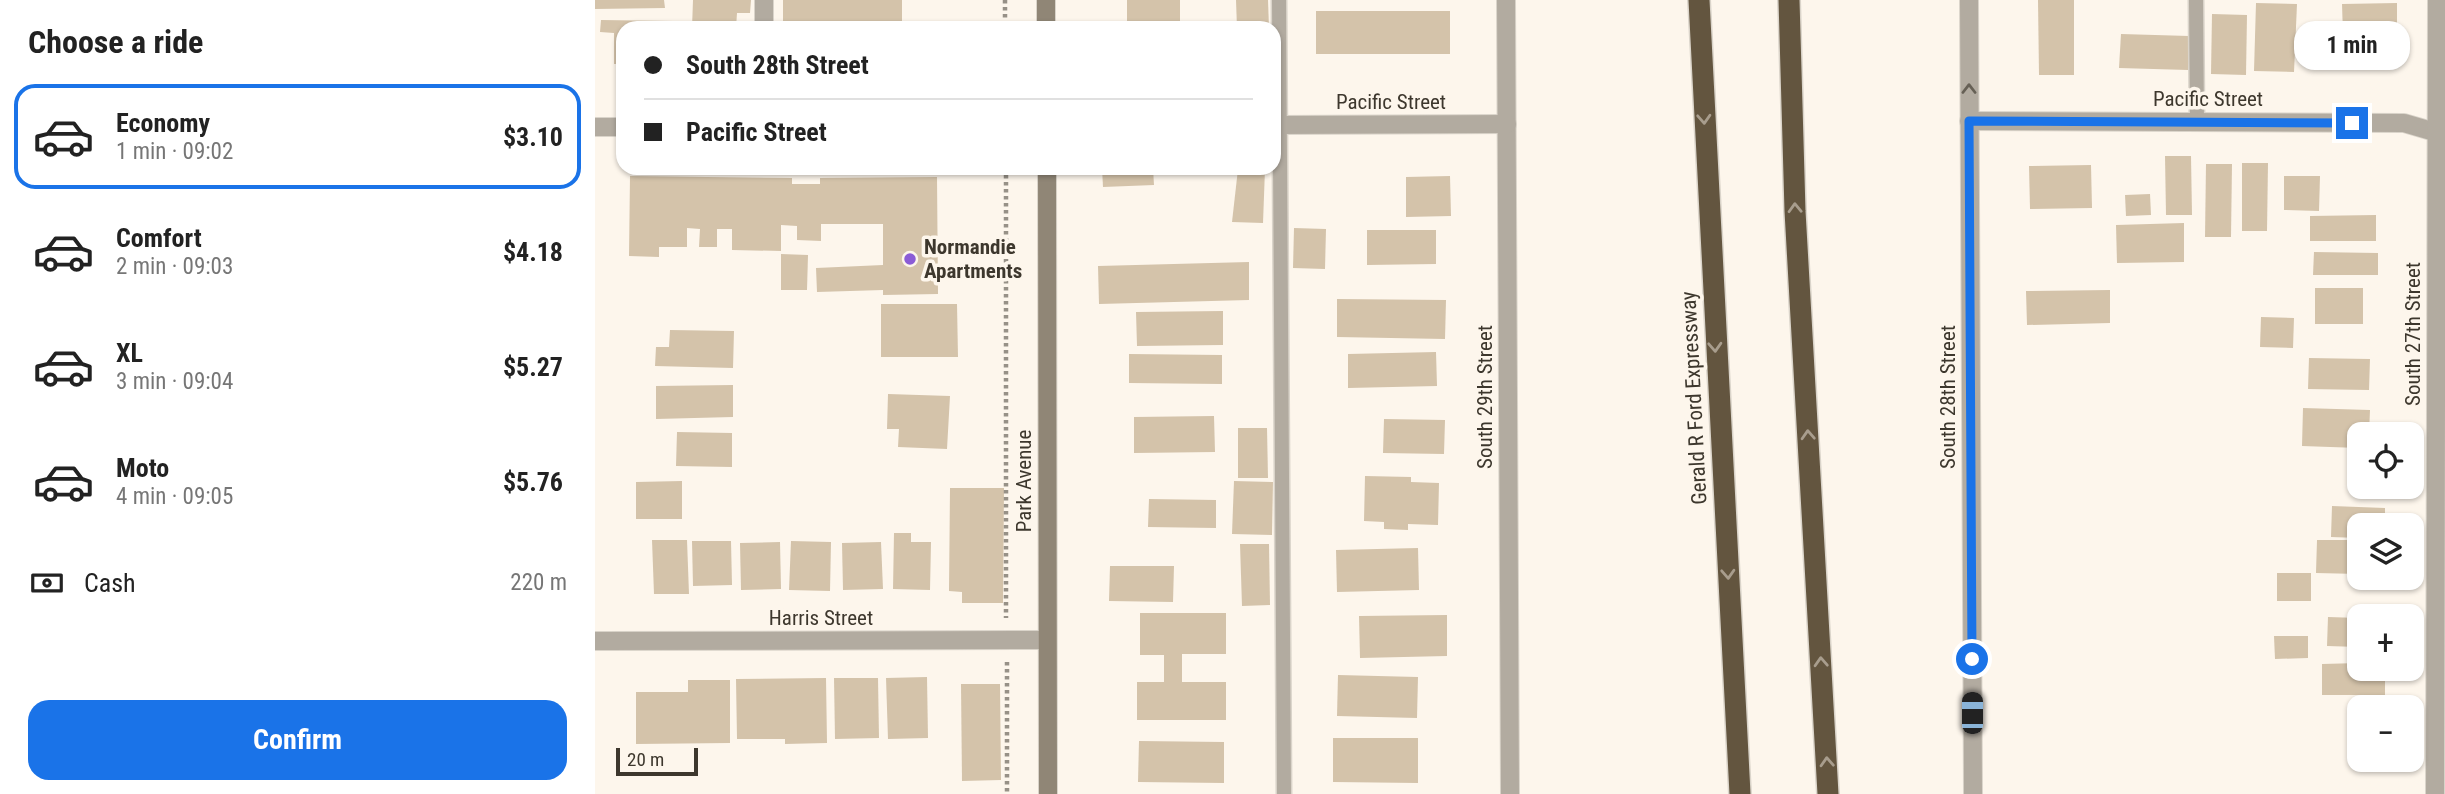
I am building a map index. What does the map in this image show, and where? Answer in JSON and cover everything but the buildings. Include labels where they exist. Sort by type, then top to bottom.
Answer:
[{"type":"highway","name":"Gerald R Ford Expressway","points":[[1699,0],[1740,794]]},
{"type":"highway","points":[[1789,0],[1795,211],[1828,794]]},
{"type":"street","points":[[764,0],[764,21]]},
{"type":"street","points":[[1046,0],[1046,21]]},
{"type":"street","name":"South 29th Street","points":[[1506,0],[1510,794]]},
{"type":"street","name":"South 28th Street","points":[[1969,0],[1973,794]]},
{"type":"street","name":"South 27th Street","points":[[2435,794],[2440,693],[2440,134],[2437,0]]},
{"type":"street","name":"Pacific Street","points":[[1969,121],[2404,123],[2440,134]]},
{"type":"street","name":"Pacific Street","points":[[1281,125],[1507,124]]},
{"type":"street","points":[[595,127],[616,127]]},
{"type":"street","name":"Park Avenue","points":[[1047,175],[1048,794]]},
{"type":"street","name":"Harris Street","points":[[595,641],[1048,640]]},
{"type":"lane","points":[[1279,0],[1279,21]]},
{"type":"lane","points":[[2196,0],[2197,122]]},
{"type":"lane","points":[[1278,175],[1284,794]]},
{"type":"path","points":[[1005,0],[1005,21]]},
{"type":"path","points":[[1006,175],[1007,794]]},
{"type":"place","name":"Normandie Apartments","points":[[910,259]]},
{"type":"route","points":[[1972,659],[1969,121],[2352,123]]}]
